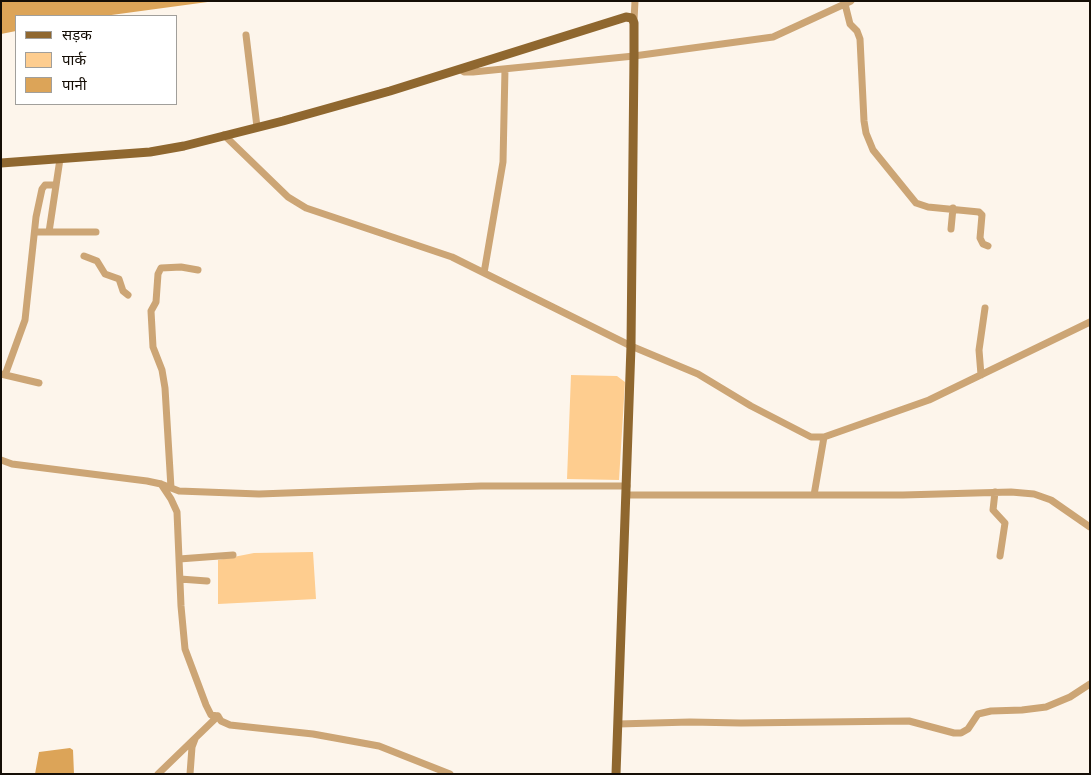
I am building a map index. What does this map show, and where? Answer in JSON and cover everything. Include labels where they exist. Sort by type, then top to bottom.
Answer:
[{"type":"main road","points":[[1,163],[150,152],[184,146],[390,91],[631,17],[634,20],[631,346],[616,774]]},
{"type":"street","points":[[634,20],[635,1]]},
{"type":"street","points":[[460,69],[469,72],[634,56],[774,37],[848,2],[850,24],[860,40],[864,121],[872,150],[916,203],[928,207],[979,212],[982,215],[980,238],[983,244],[988,246]]},
{"type":"street","points":[[246,35],[257,127]]},
{"type":"street","points":[[484,273],[504,162],[505,69]]},
{"type":"street","points":[[224,135],[288,197],[306,208],[452,257],[631,346],[698,374],[806,435],[817,438],[929,400],[1090,322]]},
{"type":"street","points":[[49,232],[60,159]]},
{"type":"street","points":[[40,384],[3,375],[25,320],[42,186],[56,185]]},
{"type":"street","points":[[951,229],[953,208]]},
{"type":"street","points":[[35,232],[96,232]]},
{"type":"street","points":[[84,256],[97,261],[105,274],[119,279],[123,291],[128,295]]},
{"type":"street","points":[[171,488],[163,375],[152,341],[151,311],[156,302],[159,270],[164,267],[184,267],[198,270]]},
{"type":"street","points":[[981,375],[979,350],[985,308]]},
{"type":"street","points":[[814,495],[824,437]]},
{"type":"street","points":[[1,460],[12,464],[161,484],[179,491],[259,494],[482,486],[814,495],[995,492],[1034,494],[1051,500],[1090,527]]},
{"type":"street","points":[[161,484],[177,512],[185,649],[206,705],[212,715],[218,716],[221,721],[230,725],[313,734],[379,746],[450,774]]},
{"type":"street","points":[[995,492],[993,510],[1005,523],[1000,556]]},
{"type":"street","points":[[179,559],[233,555]]},
{"type":"street","points":[[180,579],[207,581]]},
{"type":"street","points":[[618,724],[909,721],[954,733],[961,733],[968,729],[978,714],[991,711],[1046,707],[1070,697],[1090,684]]},
{"type":"street","points":[[158,774],[218,716]]},
{"type":"street","points":[[190,774],[192,746],[195,739]]},
{"type":"green space","points":[[571,375],[617,376],[625,382],[619,480],[567,479]]},
{"type":"green space","points":[[313,552],[316,599],[218,604],[218,560],[254,553]]},
{"type":"water","points":[[1,1],[215,1],[111,15],[15,15],[15,31],[1,34]]},
{"type":"water","points":[[70,748],[73,750],[74,774],[35,774],[39,752]]}]
